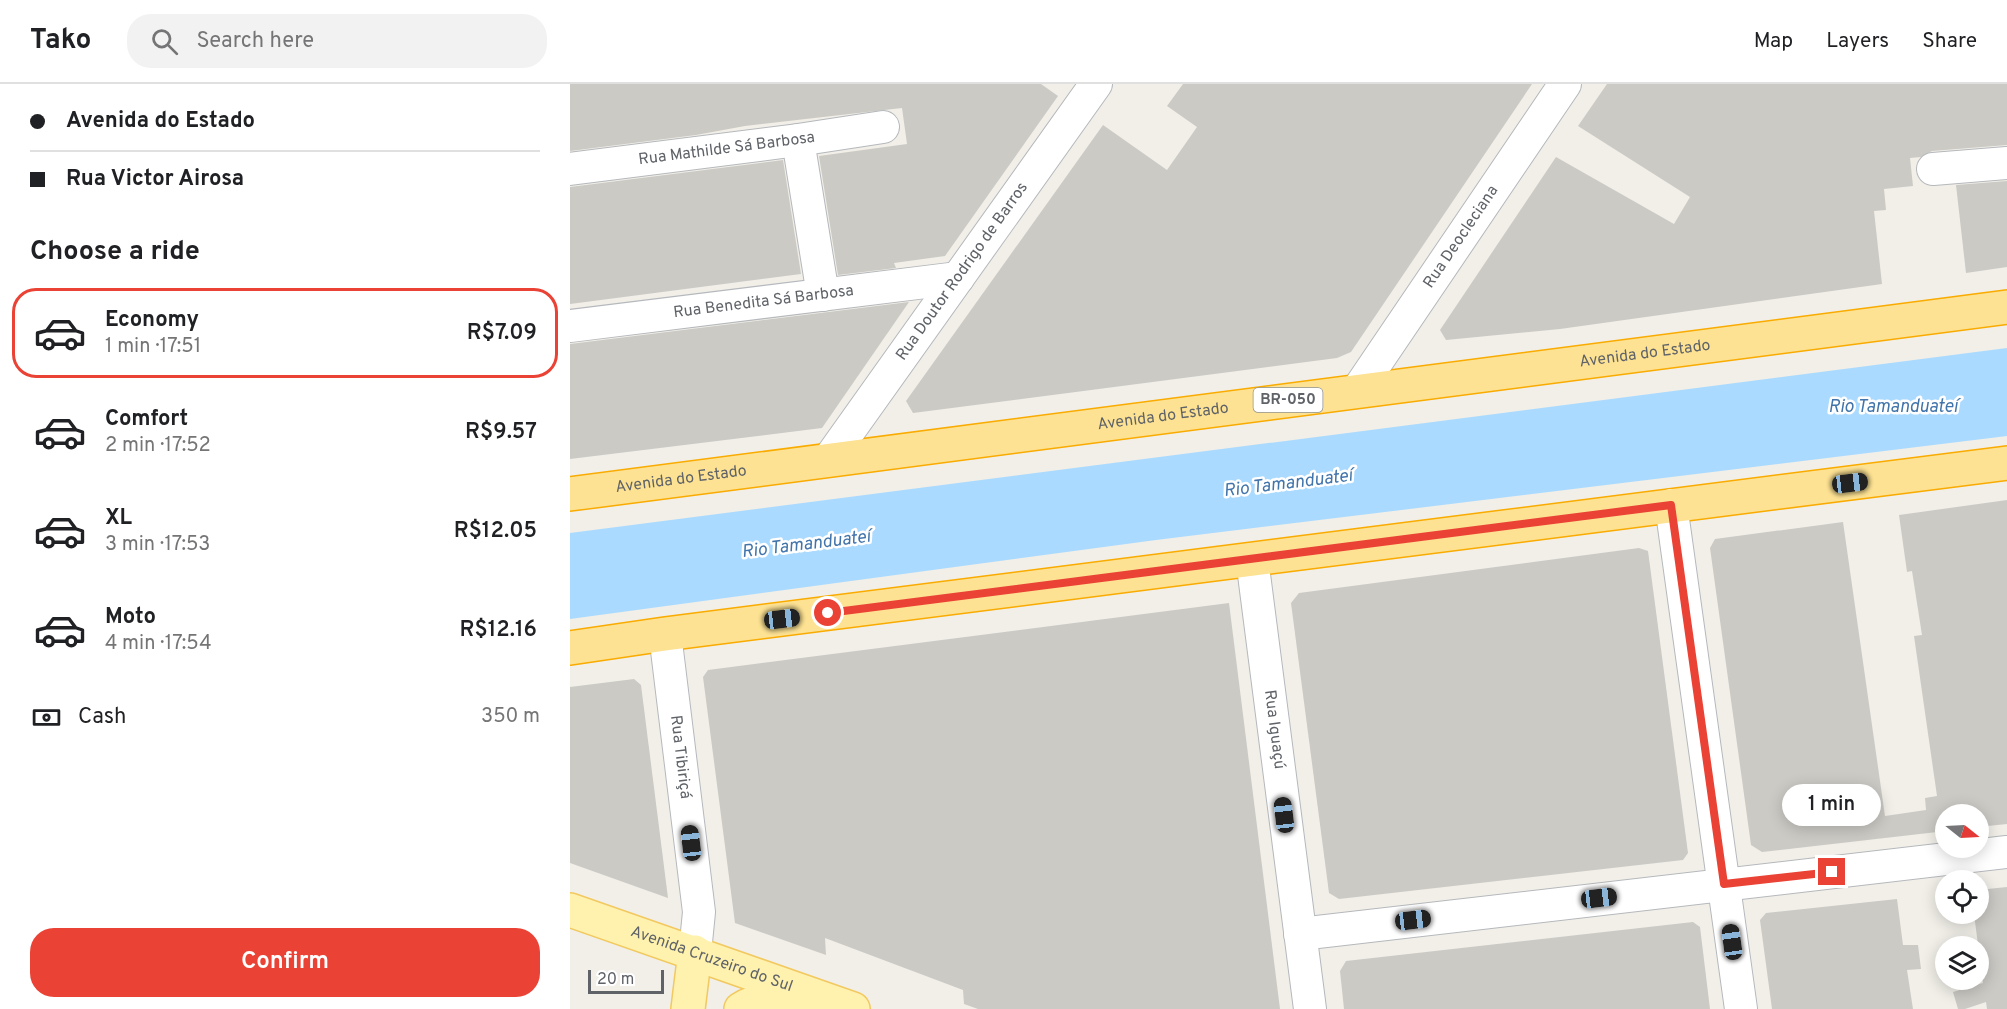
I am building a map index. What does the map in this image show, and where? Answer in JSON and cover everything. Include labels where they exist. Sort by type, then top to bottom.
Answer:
[{"type":"highway","name":"Avenida do Estado","points":[[570,494],[2007,307]]},
{"type":"highway","points":[[570,648],[2007,463]]},
{"type":"main road","name":"Avenida Cruzeiro do Sul","points":[[570,909],[853,1009]]},
{"type":"main road","points":[[688,1009],[694,952]]},
{"type":"main road","points":[[741,1009],[766,1002],[792,1009]]},
{"type":"street","name":"Rua Doutor Rodrigo de Barros","points":[[829,459],[1096,84]]},
{"type":"street","name":"Rua Deocleciana","points":[[1357,391],[1565,84]]},
{"type":"street","name":"Rua Mathilde Sá Barbosa","points":[[570,170],[883,127]]},
{"type":"street","points":[[798,140],[822,295]]},
{"type":"street","points":[[1933,169],[2007,163]]},
{"type":"street","name":"Rua Benedita Sá Barbosa","points":[[570,326],[958,278]]},
{"type":"street","points":[[1671,505],[1741,1009]]},
{"type":"street","name":"Rua Iguaçú","points":[[1252,559],[1310,1009]]},
{"type":"street","name":"Rua Tibiriçá","points":[[665,634],[699,912],[694,952]]},
{"type":"street","points":[[1300,934],[2007,852]]},
{"type":"water","name":"Rio Tamanduateí","points":[[2007,348],[2007,436],[1156,540],[570,619],[570,533]]},
{"type":"building","points":[[570,84],[1041,84],[1058,96],[945,256],[894,263],[896,268],[838,275],[819,156],[907,144],[902,108],[745,126],[696,135],[570,151]]},
{"type":"building","points":[[1183,84],[1532,84],[1351,352],[1337,358],[913,413],[906,401],[1103,125],[1167,170],[1197,127],[1167,106]]},
{"type":"building","points":[[1607,84],[2007,84],[2007,145],[1932,151],[1921,157],[1910,158],[1913,186],[1884,189],[1886,210],[1874,211],[1882,284],[1560,329],[1446,340],[1440,330],[1556,157],[1674,224],[1690,197],[1578,126]]},
{"type":"building","points":[[783,160],[801,274],[570,304],[570,187]]},
{"type":"building","points":[[2007,181],[2007,267],[1966,273],[1956,185]]},
{"type":"building","points":[[909,302],[822,428],[570,459],[570,344]]},
{"type":"building","points":[[2007,500],[2007,824],[1989,826],[1989,804],[1935,804],[1935,832],[1762,852],[1751,845],[1710,548],[1715,539],[1843,522],[1885,816],[1926,810],[1925,798],[1937,796],[1914,636],[1922,635],[1912,571],[1907,572],[1899,515]]},
{"type":"building","points":[[1639,548],[1648,551],[1688,853],[1683,860],[1339,899],[1329,893],[1291,603],[1299,593]]},
{"type":"building","points":[[1229,603],[1280,1009],[978,1009],[964,1004],[963,990],[825,938],[826,955],[735,923],[703,677],[708,670]]},
{"type":"building","points":[[634,679],[641,685],[668,898],[570,863],[570,687]]},
{"type":"building","points":[[2007,887],[2007,1009],[1987,1009],[1986,1002],[1958,1009],[1953,992],[1989,990],[1989,936],[1977,936],[1975,924],[1989,924],[1989,889]]},
{"type":"building","points":[[1897,899],[1903,945],[1918,945],[1921,969],[1907,970],[1913,1009],[1772,1009],[1760,920],[1766,913]]},
{"type":"building","points":[[1693,922],[1700,927],[1710,1009],[1344,1009],[1340,971],[1346,961]]},
{"type":"route","points":[[828,613],[1671,505],[1724,884],[1832,872]]}]
